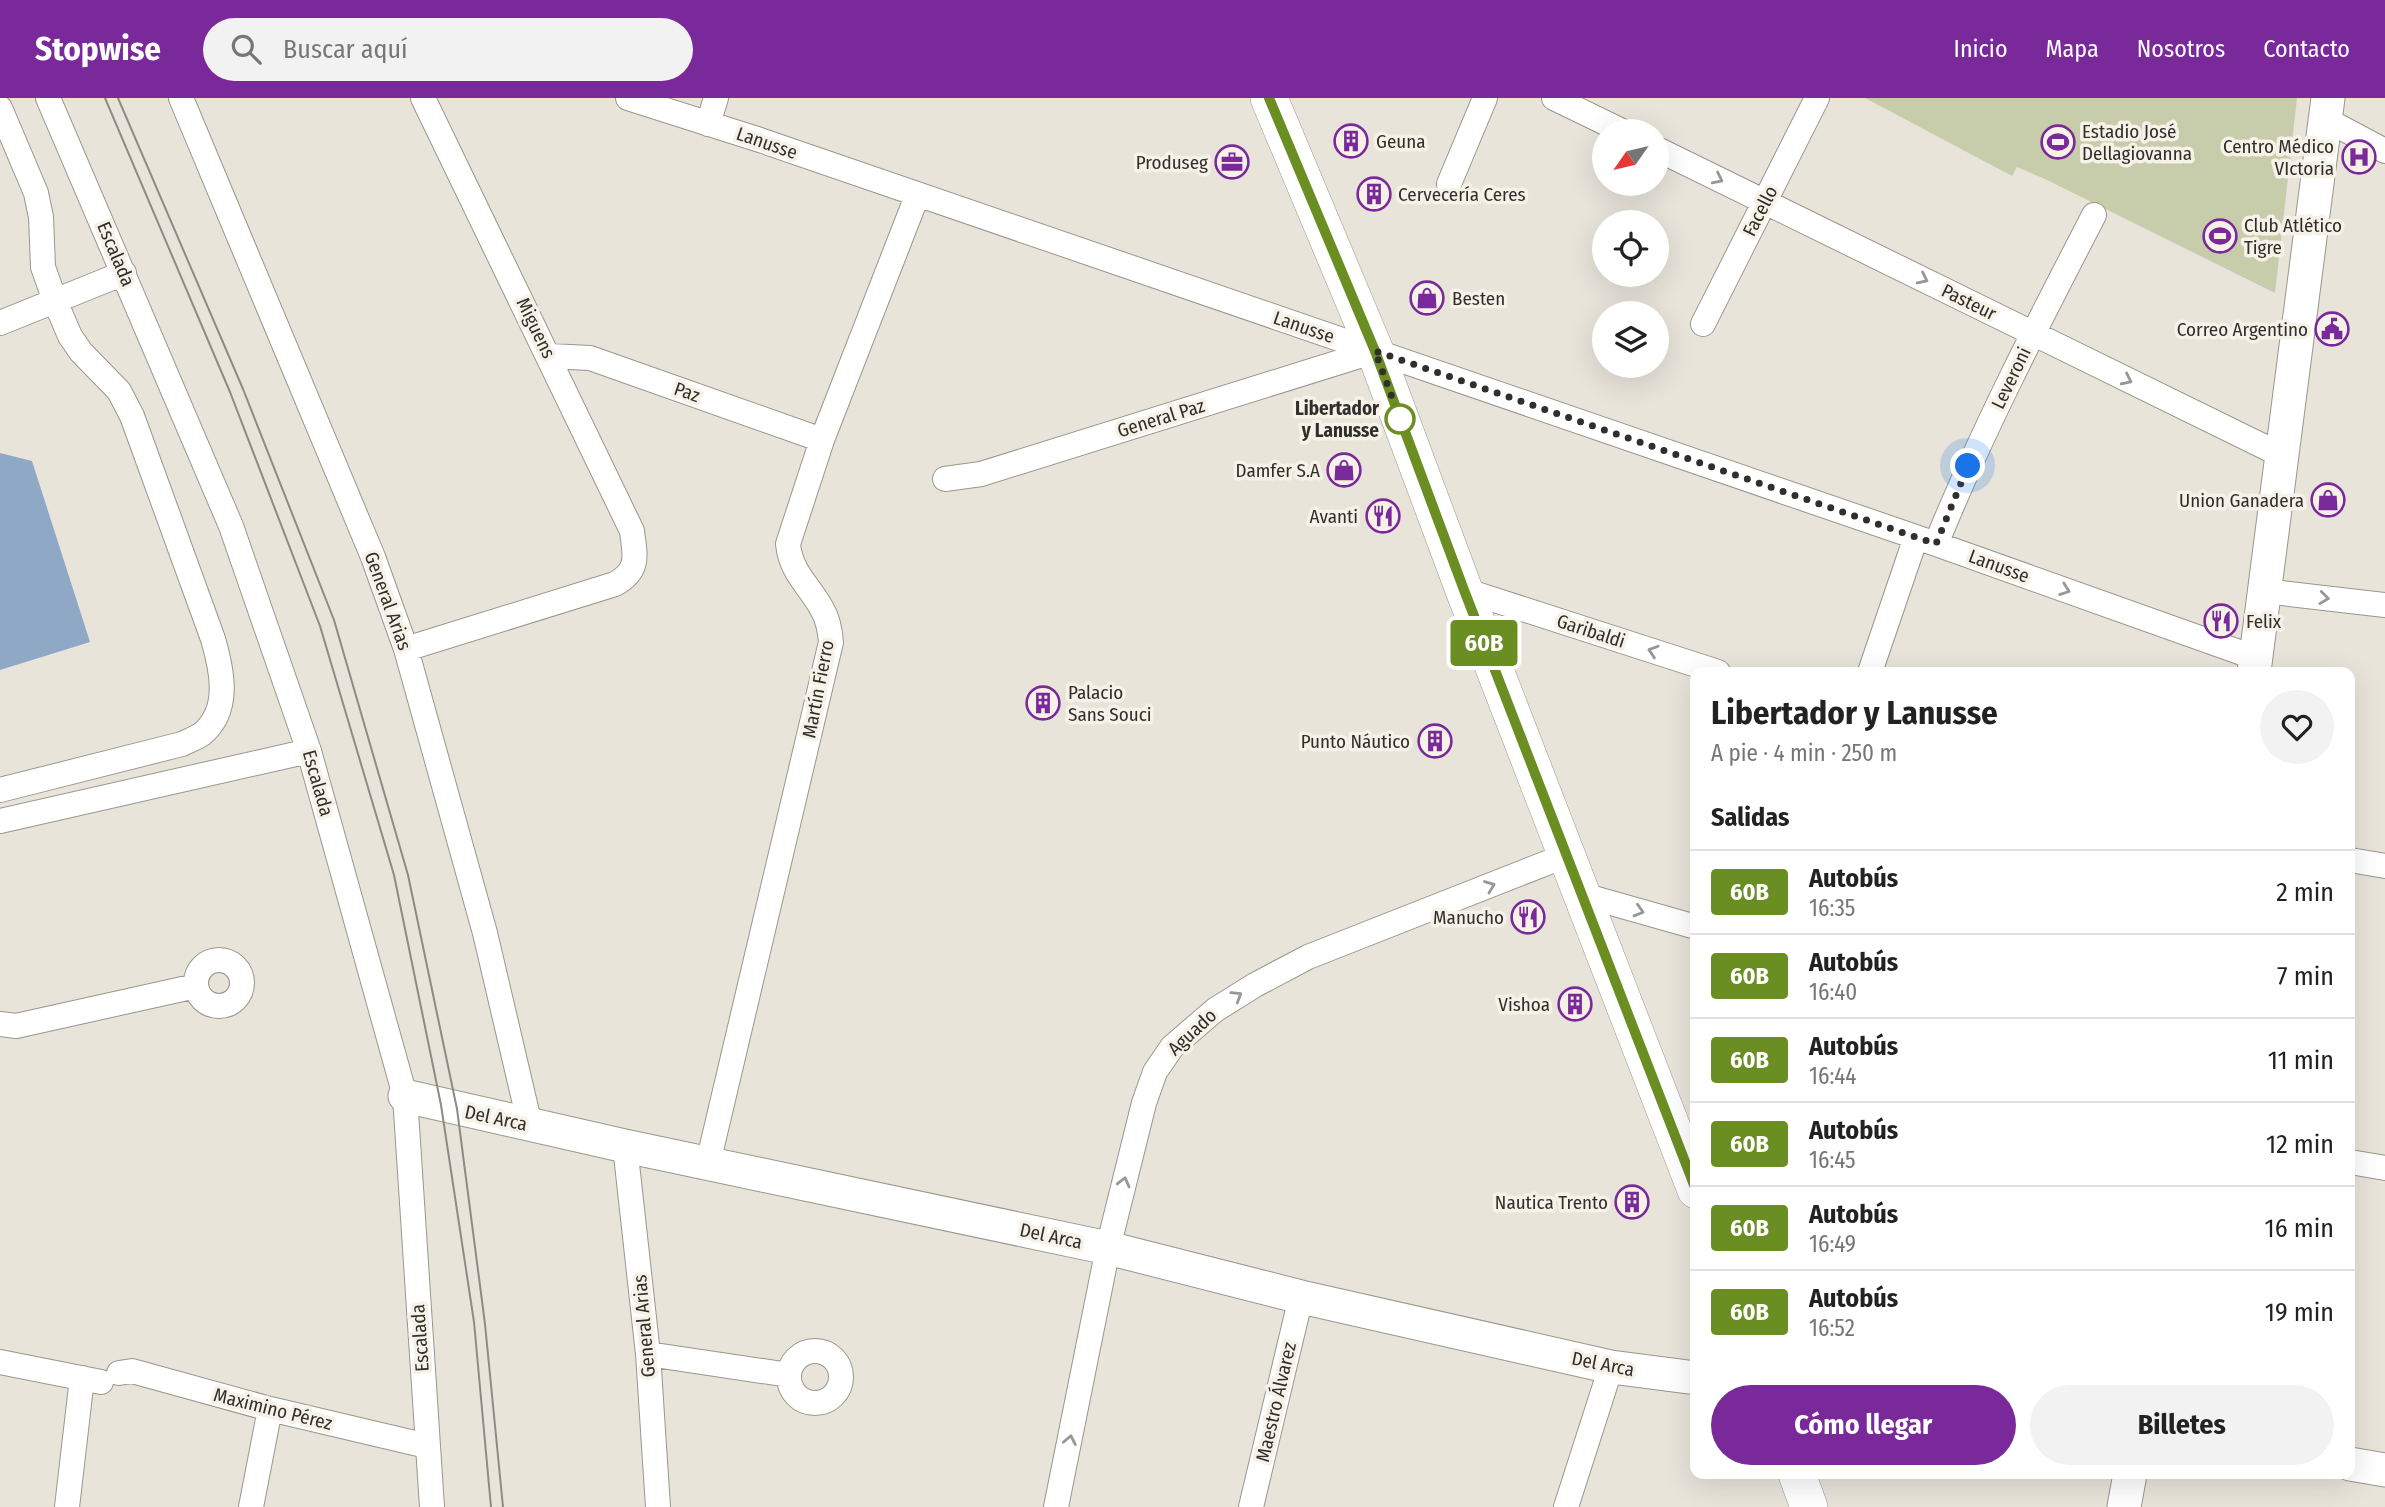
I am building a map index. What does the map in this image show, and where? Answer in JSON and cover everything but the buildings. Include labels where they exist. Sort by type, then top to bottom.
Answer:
[{"type":"main road","points":[[1269,98],[1375,351],[1464,590],[1690,1174]]},
{"type":"main road","points":[[1799,1479],[1809,1507]]},
{"type":"main road","points":[[1815,1479],[1817,1507]]},
{"type":"street","name":"Escalada","points":[[48,98],[231,526],[309,751],[405,1096],[432,1507]]},
{"type":"street","name":"General Arias","points":[[181,98],[373,557],[406,649],[485,933],[530,1125]]},
{"type":"street","name":"Miguens","points":[[406,649],[615,584],[626,578],[636,561],[632,531],[550,356],[423,98]]},
{"type":"street","name":"Lanusse","points":[[628,98],[1926,541],[2255,665]]},
{"type":"street","points":[[708,124],[716,98]]},
{"type":"street","points":[[1449,184],[1485,98]]},
{"type":"street","points":[[1554,98],[1597,119]]},
{"type":"street","name":"Facello","points":[[1703,324],[1817,98]]},
{"type":"street","points":[[0,108],[36,193],[41,217],[43,267],[55,301],[75,344],[119,391],[132,416],[213,639],[222,670],[223,690],[210,726],[200,736],[182,744],[0,790]]},
{"type":"street","points":[[2255,665],[2326,109],[2385,151]]},
{"type":"street","name":"Pasteur","points":[[1670,155],[2281,455]]},
{"type":"street","name":"Martín Fierro","points":[[708,1163],[831,642],[825,616],[790,560],[788,544],[822,440],[917,196]]},
{"type":"street","name":"Leveroni","points":[[1872,667],[1926,541],[1968,466],[2032,333],[2094,215]]},
{"type":"street","points":[[0,323],[124,273]]},
{"type":"street","name":"General Paz","points":[[945,479],[981,474],[1375,351]]},
{"type":"street","name":"Paz","points":[[550,356],[590,358],[822,440]]},
{"type":"street","name":"Garibaldi","points":[[1464,590],[1703,667]]},
{"type":"street","points":[[2264,591],[2385,605]]},
{"type":"street","points":[[0,821],[309,751]]},
{"type":"street","name":"Aguado","points":[[1056,1507],[1108,1248],[1144,1103],[1155,1072],[1171,1047],[1215,1010],[1308,957],[1567,855]]},
{"type":"street","points":[[2355,861],[2385,866]]},
{"type":"street","points":[[1583,895],[1690,926]]},
{"type":"street","points":[[0,1024],[16,1026],[196,986]]},
{"type":"street","name":"Del Arca","points":[[405,1096],[625,1146],[1108,1248],[1301,1297],[1611,1367],[1690,1377]]},
{"type":"street","name":"General Arias","points":[[625,1146],[648,1354],[658,1507]]},
{"type":"street","points":[[2355,1163],[2385,1168]]},
{"type":"street","name":"Maestro Álvarez","points":[[1251,1507],[1301,1297]]},
{"type":"street","points":[[648,1354],[789,1375]]},
{"type":"street","name":"Maximino Pérez","points":[[0,1362],[101,1378],[132,1371],[270,1409],[427,1446]]},
{"type":"street","points":[[1566,1507],[1611,1367]]},
{"type":"street","points":[[67,1507],[101,1378]]},
{"type":"street","points":[[251,1507],[270,1409]]},
{"type":"street","points":[[2355,1465],[2385,1470]]},
{"type":"street","points":[[2124,1507],[2129,1479]]},
{"type":"green space","name":"Club Atlético Tigre","points":[[1865,98],[2297,98],[2275,293],[2045,179],[2017,167],[2012,176]]},
{"type":"water","points":[[0,453],[32,461],[90,642],[0,670]]},
{"type":"tram line","points":[[105,98],[230,392],[320,626],[394,875],[441,1105],[474,1322],[491,1507]]},
{"type":"tram line","points":[[118,98],[243,389],[334,620],[408,875],[457,1109],[485,1324],[503,1507]]},
{"type":"bus line","name":"60B","points":[[1269,98],[1375,351],[1464,590],[1690,1174]]},
{"type":"place","name":"Geuna","points":[[1351,141]]},
{"type":"place","name":"Estadio José Dellagiovanna","points":[[2058,142]]},
{"type":"place","name":"Centro Médico VIctoria","points":[[2359,157]]},
{"type":"place","name":"Produseg","points":[[1232,162]]},
{"type":"place","name":"Cervecería Ceres","points":[[1374,194]]},
{"type":"place","name":"Club Atlético Tigre","points":[[2220,236]]},
{"type":"place","name":"Besten","points":[[1427,298]]},
{"type":"place","name":"Correo Argentino","points":[[2332,329]]},
{"type":"place","name":"Libertador y Lanusse","points":[[1400,419]]},
{"type":"place","name":"Damfer S.A","points":[[1344,470]]},
{"type":"place","name":"Union Ganadera","points":[[2328,500]]},
{"type":"place","name":"Avanti","points":[[1383,516]]},
{"type":"place","name":"Felix","points":[[2221,621]]},
{"type":"place","name":"Palacio Sans Souci","points":[[1043,703]]},
{"type":"place","name":"Punto Náutico","points":[[1435,741]]},
{"type":"place","name":"Manucho","points":[[1528,917]]},
{"type":"place","name":"Vishoa","points":[[1575,1004]]},
{"type":"place","name":"Nautica Trento","points":[[1632,1202]]},
{"type":"route","points":[[1400,419],[1375,351],[1936,544],[1968,466]]}]
